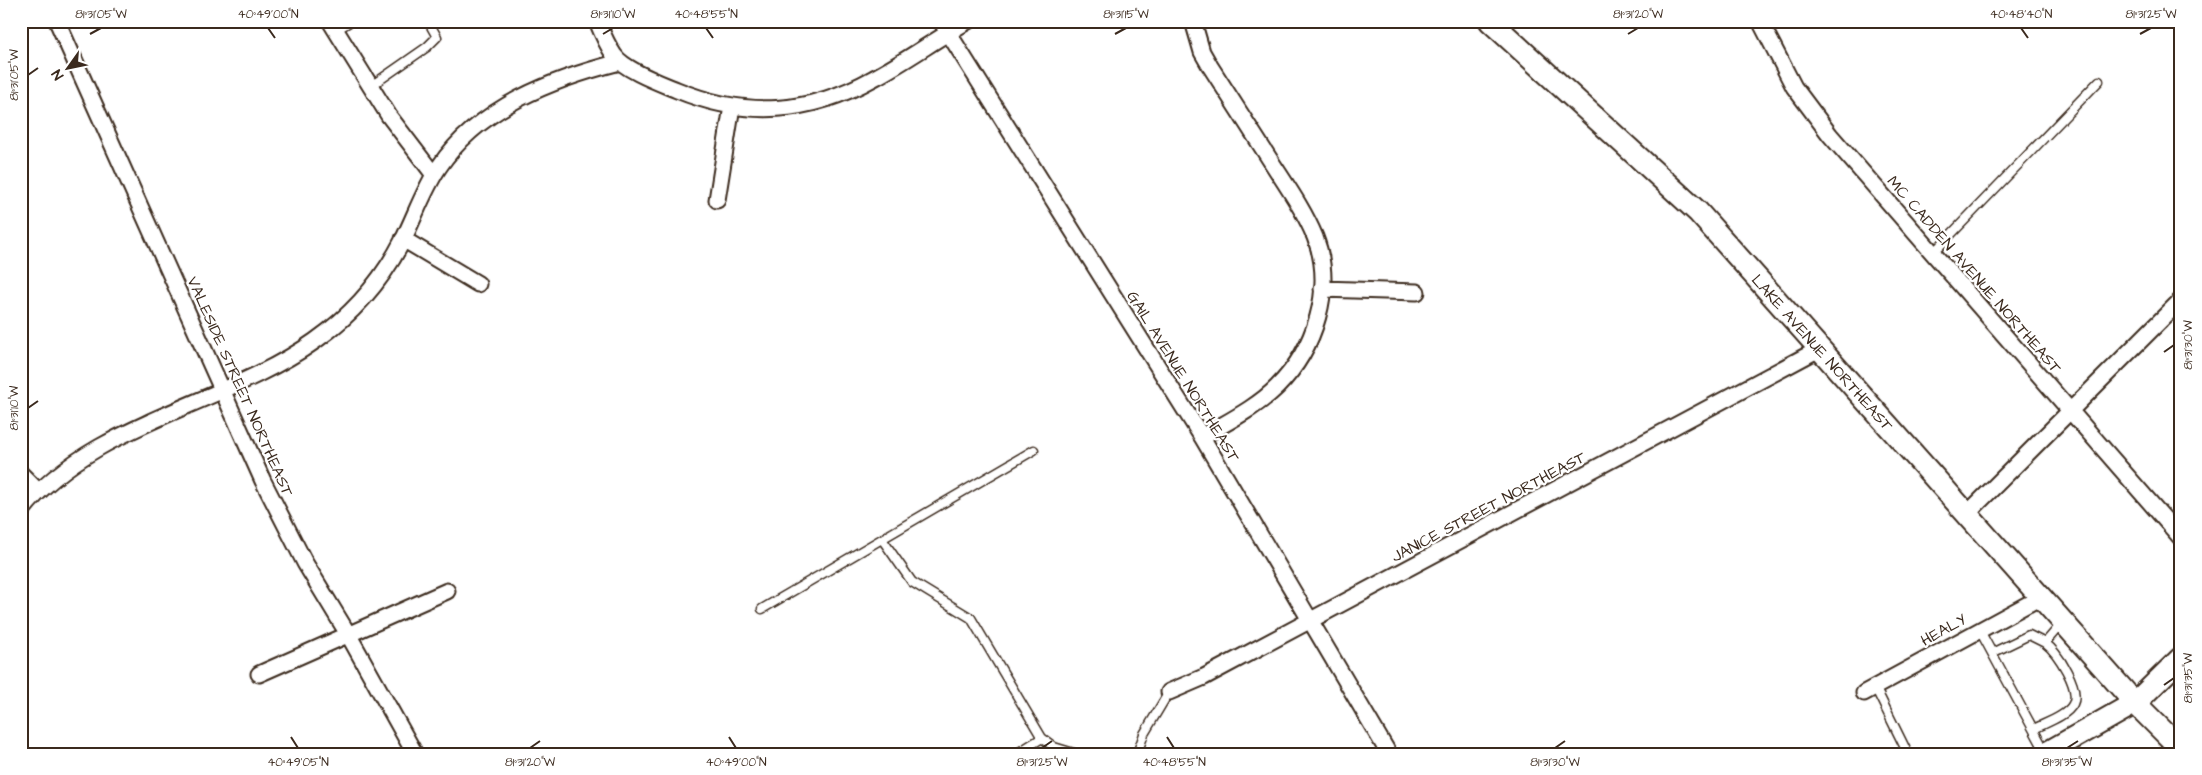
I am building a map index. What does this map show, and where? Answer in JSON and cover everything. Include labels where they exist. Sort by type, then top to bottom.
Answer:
[{"type":"street","name":"VALESIDE STREET NORTHEAST","points":[[57,21],[263,481],[305,563],[348,634],[415,754]]},
{"type":"street","points":[[599,22],[614,56],[620,62],[654,80],[693,96],[732,106],[775,109],[812,104],[874,78],[945,27],[968,21]]},
{"type":"street","points":[[1193,21],[1202,52],[1210,66],[1305,216],[1319,250],[1322,289],[1319,312],[1313,332],[1304,352],[1286,378],[1259,402],[1202,437]]},
{"type":"street","name":"LAKE AVENUE NORTHEAST","points":[[1490,21],[1698,212],[2135,703],[2181,749]]},
{"type":"street","name":"MC CADDEN AVENUE NORTHEAST","points":[[1760,21],[1776,56],[1808,107],[2181,538]]},
{"type":"street","points":[[333,26],[389,116],[434,175]]},
{"type":"street","name":"GAIL AVENUE NORTHEAST","points":[[945,27],[1202,437],[1389,754]]},
{"type":"street","points":[[21,512],[39,492],[67,469],[96,451],[289,357],[339,323],[378,281],[403,239],[434,175],[452,149],[466,134],[499,110],[554,83],[587,70],[620,62]]},
{"type":"street","points":[[717,200],[732,106]]},
{"type":"street","points":[[403,239],[478,284]]},
{"type":"street","points":[[1322,289],[1417,292]]},
{"type":"street","points":[[1967,514],[2181,300]]},
{"type":"street","name":"JANICE STREET NORTHEAST","points":[[1169,692],[1204,677],[1821,348]]},
{"type":"street","points":[[21,474],[39,492]]},
{"type":"street","points":[[259,674],[447,591]]},
{"type":"street","name":"HEALY","points":[[1869,690],[2041,597]]},
{"type":"street","points":[[2046,753],[2135,703],[2181,658]]},
{"type":"lane","points":[[333,26],[351,21]]},
{"type":"lane","points":[[371,86],[427,48],[437,37],[428,21]]},
{"type":"lane","points":[[1933,253],[2099,81]]},
{"type":"lane","points":[[762,609],[1034,450]]},
{"type":"lane","points":[[882,539],[912,582],[971,618],[1042,738],[1054,747],[1077,754]]},
{"type":"lane","points":[[2045,643],[2063,622]]},
{"type":"lane","points":[[1979,629],[2046,753]]},
{"type":"lane","points":[[1992,653],[2029,635],[2045,643],[2058,655],[2075,693],[2073,704],[2067,710],[2034,729]]},
{"type":"lane","points":[[1869,690],[1908,754]]},
{"type":"lane","points":[[1137,754],[1144,734],[1169,692]]},
{"type":"lane","points":[[1016,754],[1042,738]]}]
